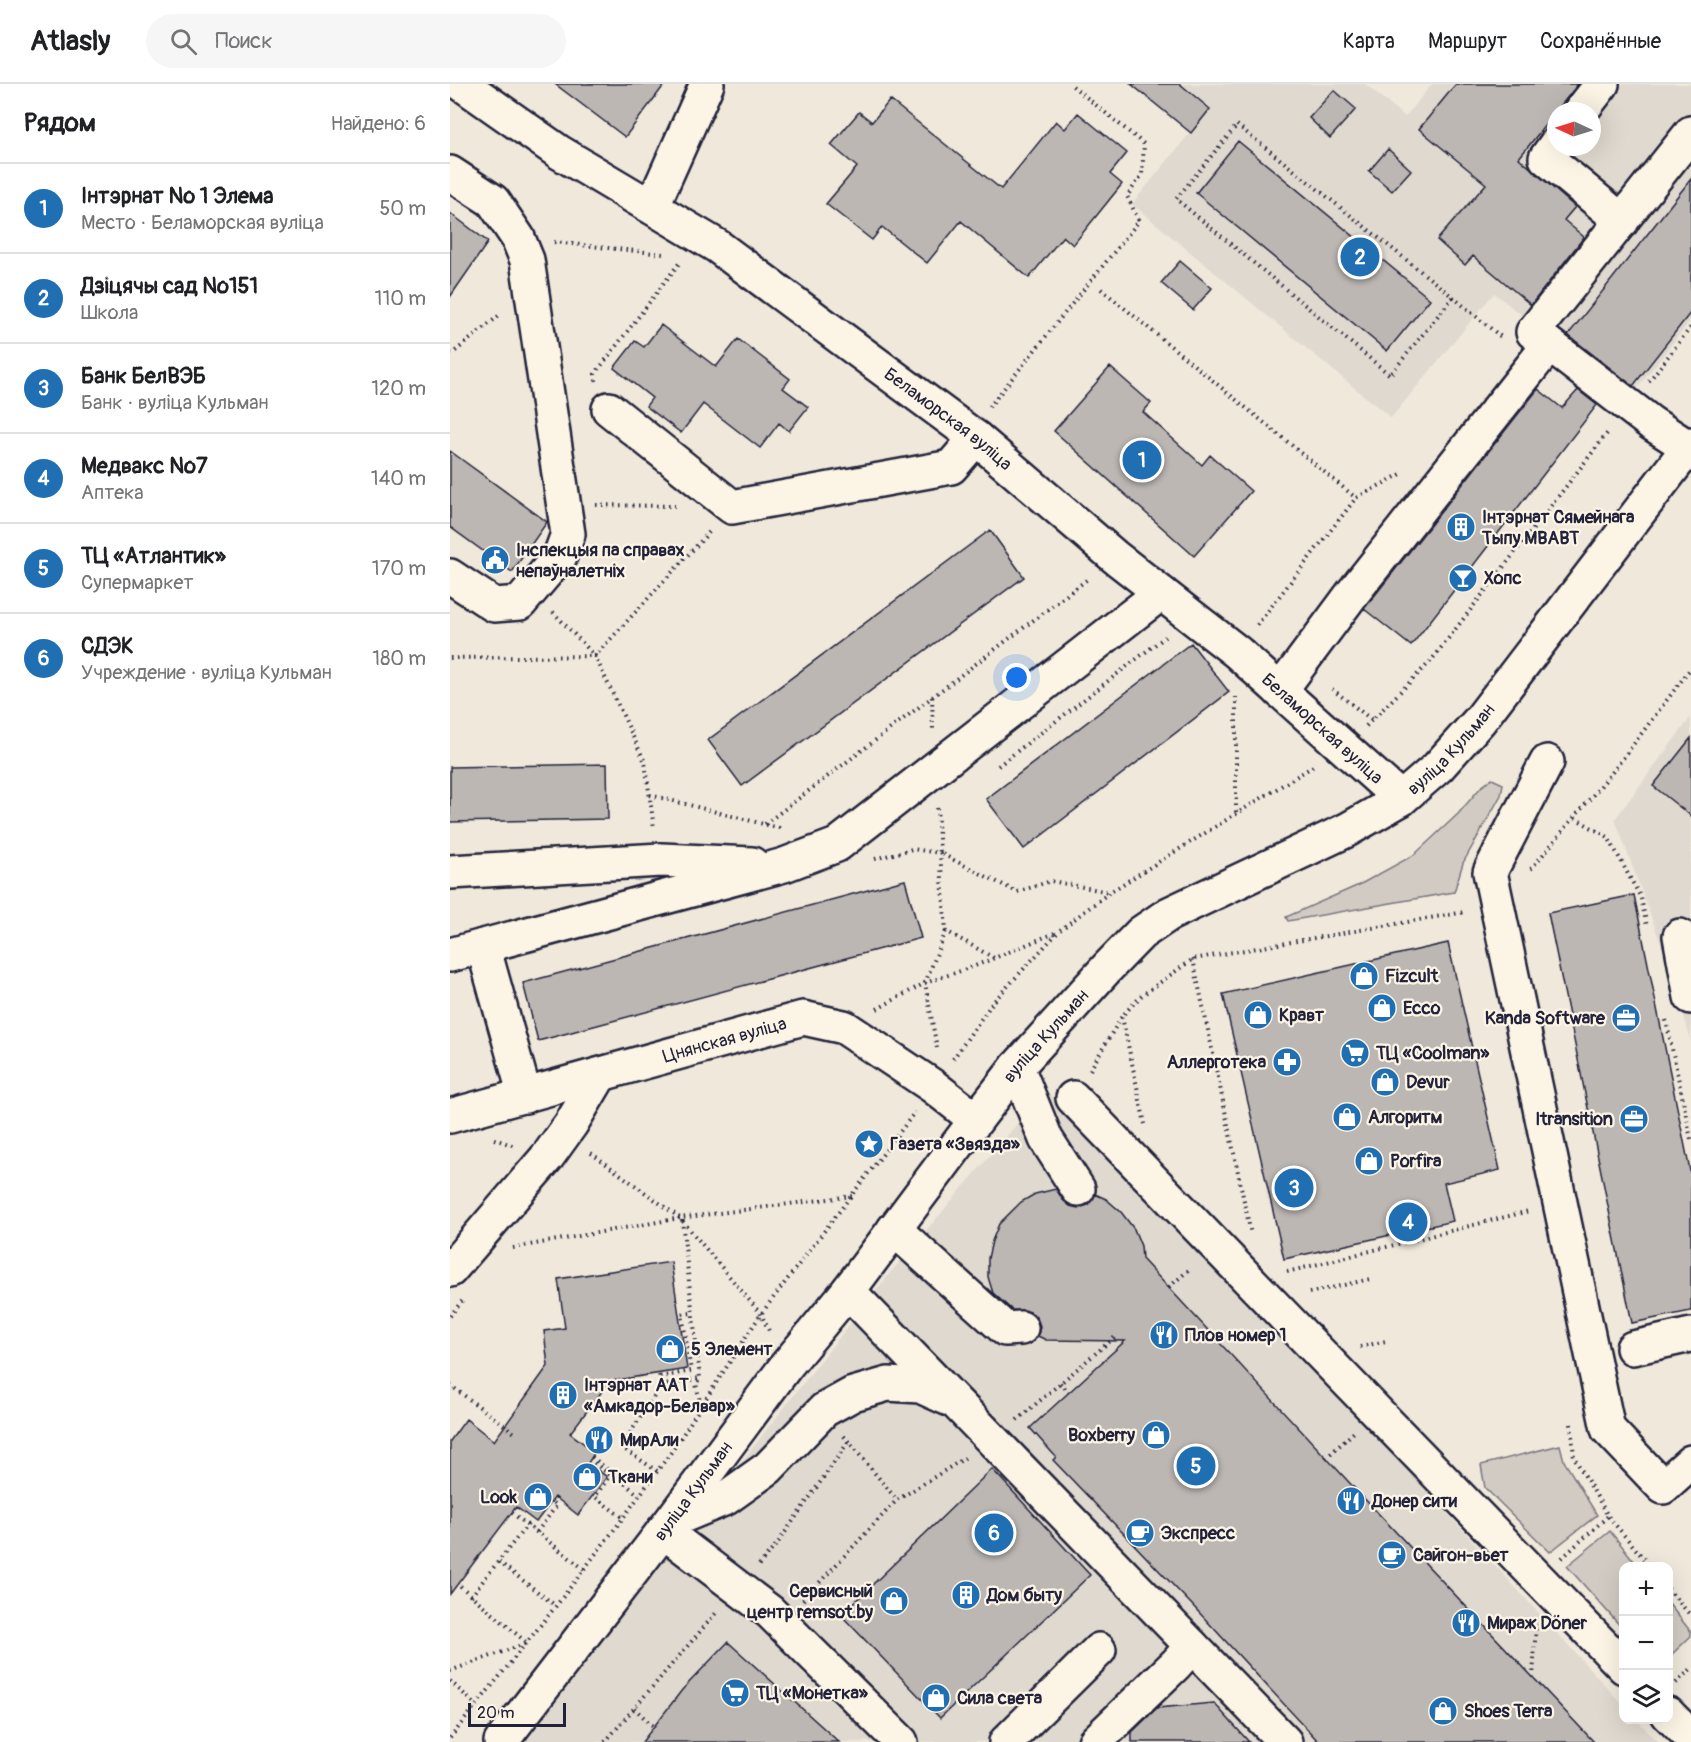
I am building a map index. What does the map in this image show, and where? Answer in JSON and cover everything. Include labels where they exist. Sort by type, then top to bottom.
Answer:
[{"type":"street","name":"Беламорская вуліца","points":[[462,84],[559,152],[717,246],[933,406],[979,426],[1115,557],[1237,652],[1401,799]]},
{"type":"street","points":[[652,207],[707,84]]},
{"type":"street","points":[[1588,102],[1602,84]]},
{"type":"street","points":[[1690,446],[1629,406],[1533,332],[1691,133]]},
{"type":"street","points":[[1547,155],[1545,158],[1622,221]]},
{"type":"street","points":[[450,173],[493,201],[518,238],[527,260],[568,534],[560,556],[520,603],[495,605],[450,576]]},
{"type":"street","points":[[1280,691],[1359,585],[1549,345]]},
{"type":"street","points":[[609,409],[732,507],[951,467],[979,426]]},
{"type":"street","name":"вуліца Кульман","points":[[501,1742],[667,1526],[786,1366],[848,1291],[1017,1067],[1134,940],[1169,914],[1347,830],[1401,799],[1438,766],[1480,720],[1690,446]]},
{"type":"street","points":[[450,955],[795,861],[837,845],[1161,593]]},
{"type":"street","points":[[1547,762],[1490,873],[1608,1429],[1664,1487],[1691,1462]]},
{"type":"street","points":[[450,872],[661,860],[795,861]]},
{"type":"street","points":[[1680,936],[1691,997]]},
{"type":"street","points":[[483,946],[525,1096]]},
{"type":"street","name":"Цнянская вуліца","points":[[450,1116],[803,1018],[844,1027],[938,1081],[976,1120]]},
{"type":"street","points":[[1017,1067],[1046,1139],[1078,1189]]},
{"type":"street","points":[[457,1284],[571,1124],[600,1075]]},
{"type":"street","points":[[1073,1098],[1619,1663]]},
{"type":"street","points":[[894,1229],[1005,1329],[1021,1328]]},
{"type":"street","points":[[848,1291],[1285,1742]]},
{"type":"street","points":[[1633,1348],[1691,1335]]},
{"type":"street","points":[[901,1742],[782,1623],[667,1526],[726,1498],[768,1468],[824,1410],[853,1394],[888,1384],[920,1386],[954,1401]]},
{"type":"street","points":[[1095,1742],[1192,1646]]},
{"type":"street","points":[[1006,1742],[1099,1650]]},
{"type":"street","points":[[1673,1719],[1691,1737]]},
{"type":"path","points":[[979,426],[1139,221],[1127,196],[1142,175],[1144,144],[1070,84]]},
{"type":"path","points":[[1453,297],[1389,375],[1176,199],[1237,125],[1453,297],[1474,316]]},
{"type":"path","points":[[518,238],[672,255]]},
{"type":"path","points":[[609,409],[598,397],[595,374],[684,256],[708,264],[717,246]]},
{"type":"path","points":[[1101,289],[1356,498]]},
{"type":"path","points":[[450,353],[453,353],[532,290]]},
{"type":"path","points":[[450,1738],[556,1606],[657,1471],[761,1314],[938,1081],[993,1002],[1060,930],[1110,892],[1344,748],[1430,662],[1691,327]]},
{"type":"path","points":[[565,505],[732,507]]},
{"type":"path","points":[[450,658],[595,656],[732,507]]},
{"type":"path","points":[[765,824],[1115,557]]},
{"type":"path","points":[[532,590],[595,656],[645,762],[656,841],[661,860]]},
{"type":"path","points":[[994,768],[1173,631]]},
{"type":"path","points":[[1300,664],[1372,720]]},
{"type":"path","points":[[1575,818],[1691,668]]},
{"type":"path","points":[[1236,694],[1236,813]]},
{"type":"path","points":[[932,697],[940,853],[1017,892],[1051,881],[1110,892]]},
{"type":"path","points":[[650,795],[780,828],[795,861]]},
{"type":"path","points":[[938,812],[947,804]]},
{"type":"path","points":[[1073,1098],[1122,1017],[1141,996],[1193,958],[1463,912]]},
{"type":"path","points":[[844,1027],[925,982],[975,966],[1060,930]]},
{"type":"path","points":[[938,1081],[925,982],[946,931]]},
{"type":"path","points":[[1193,958],[1253,1245]]},
{"type":"path","points":[[1122,1017],[1147,1130]]},
{"type":"path","points":[[485,1137],[548,1156],[583,1147],[681,1218],[761,1314]]},
{"type":"path","points":[[513,1249],[681,1218],[852,1196]]},
{"type":"path","points":[[1370,1279],[1268,1299],[1261,1279],[1529,1211]]},
{"type":"path","points":[[681,1218],[700,1378],[696,1384],[701,1406]]},
{"type":"path","points":[[450,1316],[457,1284]]},
{"type":"path","points":[[657,1471],[621,1447],[661,1386],[660,1375],[691,1371],[682,1314],[692,1313]]},
{"type":"path","points":[[782,1623],[897,1500],[993,1441],[1115,1336]]},
{"type":"path","points":[[661,1386],[700,1378]]},
{"type":"path","points":[[1060,1383],[1069,1392]]},
{"type":"path","points":[[450,1385],[516,1434]]},
{"type":"path","points":[[622,1518],[595,1497],[610,1475],[593,1461],[639,1495]]},
{"type":"path","points":[[537,1532],[557,1505],[552,1501]]},
{"type":"path","points":[[512,1513],[584,1569]]},
{"type":"path","points":[[1533,1678],[1539,1579],[1608,1516]]},
{"type":"path","points":[[471,1596],[528,1524]]},
{"type":"path","points":[[499,1562],[556,1606]]},
{"type":"path","points":[[458,1584],[527,1643]]},
{"type":"path","points":[[1673,1595],[1691,1616]]},
{"type":"path","points":[[450,1671],[527,1643]]},
{"type":"path","points":[[1673,1685],[1691,1669]]},
{"type":"path","points":[[450,1681],[476,1705]]},
{"type":"path","points":[[634,1708],[654,1726]]},
{"type":"shaded area","points":[[1131,84],[1365,84],[1405,117],[1432,84],[1691,84],[1691,320],[1628,400],[1494,293],[1391,418],[1132,204],[1190,133]]},
{"type":"shaded area","points":[[1691,717],[1691,1041],[1671,971],[1615,819]]},
{"type":"shaded area","points":[[1492,779],[1503,784],[1501,795],[1463,863],[1454,892],[1288,921],[1286,917],[1359,885],[1414,855],[1458,814],[1481,787]]},
{"type":"shaded area","points":[[1046,1090],[1231,1277],[1619,1701],[1619,1724],[1641,1724],[1658,1742],[521,1742],[890,1273]]},
{"type":"shaded area","points":[[1560,1445],[1564,1461],[1597,1515],[1550,1552],[1485,1488],[1481,1465]]},
{"type":"shaded area","points":[[1610,1531],[1635,1562],[1619,1562],[1619,1624],[1567,1566]]},
{"type":"shaded area","points":[[1673,1609],[1691,1632],[1691,1636],[1673,1653]]},
{"type":"building","points":[[555,84],[665,84],[625,137]]},
{"type":"building","points":[[1131,84],[1180,84],[1210,109],[1191,133]]},
{"type":"building","points":[[1456,84],[1578,84],[1564,102],[1547,102],[1547,123],[1519,158],[1575,207],[1564,220],[1584,237],[1531,305],[1473,256],[1465,265],[1437,240],[1486,184],[1419,129]]},
{"type":"building","points":[[1334,90],[1356,109],[1330,138],[1309,118]]},
{"type":"building","points":[[890,100],[1001,189],[1056,121],[1065,129],[1078,113],[1127,153],[1110,174],[1122,184],[1073,245],[1063,236],[1029,278],[961,221],[927,263],[882,227],[872,240],[826,204],[857,167],[831,145],[859,112],[872,122]]},
{"type":"building","points":[[1238,141],[1430,299],[1387,351],[1196,193]]},
{"type":"building","points":[[1388,149],[1411,170],[1392,191],[1369,171]]},
{"type":"building","points":[[1691,179],[1691,312],[1633,386],[1568,335]]},
{"type":"building","points":[[450,213],[488,242],[450,297]]},
{"type":"building","points":[[1180,261],[1212,288],[1193,310],[1161,283]]},
{"type":"building","points":[[661,325],[716,367],[738,339],[790,379],[783,388],[808,407],[789,431],[779,423],[760,448],[703,404],[681,433],[646,406],[652,398],[614,368],[635,341],[644,347]]},
{"type":"building","points":[[1110,367],[1151,403],[1143,412],[1202,465],[1210,455],[1251,491],[1194,556],[1054,431]]},
{"type":"building","name":"Інтэрнат Сямейнага Тыпу МВАВТ","points":[[1538,389],[1562,408],[1578,390],[1597,405],[1411,646],[1364,609]]},
{"type":"building","points":[[450,451],[547,522],[512,572],[450,527]]},
{"type":"building","points":[[990,530],[1024,577],[742,786],[708,740]]},
{"type":"building","points":[[1191,643],[1229,692],[1024,849],[986,799]]},
{"type":"building","points":[[1691,738],[1691,816],[1653,786]]},
{"type":"building","points":[[607,764],[608,819],[450,822],[450,767]]},
{"type":"building","points":[[905,880],[921,938],[538,1041],[523,983]]},
{"type":"building","points":[[1634,895],[1691,1176],[1691,1311],[1632,1323],[1548,913]]},
{"type":"building","name":"ТЦ «Coolman»","points":[[1448,943],[1500,1170],[1444,1183],[1453,1221],[1284,1259],[1223,994]]},
{"type":"building","points":[[1056,1189],[1070,1206],[1078,1208],[1088,1205],[1095,1194],[1106,1199],[1121,1212],[1134,1229],[1141,1246],[1142,1259],[1594,1742],[1319,1742],[1053,1460],[1056,1457],[1030,1428],[1125,1341],[1046,1340],[1038,1336],[1040,1326],[1037,1318],[1030,1312],[1012,1310],[993,1293],[988,1277],[988,1258],[999,1224],[1021,1202],[1035,1194]]},
{"type":"building","name":"Інтэрнат ААТ «Амкадор-Белвар»","points":[[671,1262],[687,1369],[610,1381],[570,1433],[595,1452],[588,1463],[607,1477],[578,1515],[555,1497],[536,1522],[516,1507],[450,1594],[450,1441],[466,1419],[494,1441],[548,1366],[544,1331],[565,1328],[558,1279]]},
{"type":"building","name":"Дом быту","points":[[992,1469],[1090,1575],[940,1718],[841,1615]]},
{"type":"building","name":"ТЦ «Монетка»","points":[[728,1642],[839,1742],[642,1742],[682,1690]]},
{"type":"building","points":[[1214,1703],[1249,1742],[1132,1742],[1132,1732],[1157,1708]]},
{"type":"place","name":"Дзіцячы сад №151","points":[[1360,257]]},
{"type":"place","name":"Інтэрнат № 1 Элема","points":[[1142,460]]},
{"type":"place","name":"Інтэрнат Сямейнага Тыпу МВАВТ","points":[[1461,527]]},
{"type":"place","name":"Інспекцыя па справах непаўналетніх","points":[[495,560]]},
{"type":"place","name":"Хопс","points":[[1463,578]]},
{"type":"place","name":"Fizcult","points":[[1364,976]]},
{"type":"place","name":"Ecco","points":[[1382,1008]]},
{"type":"place","name":"Кравт","points":[[1258,1015]]},
{"type":"place","name":"Kanda Software","points":[[1626,1018]]},
{"type":"place","name":"ТЦ «Coolman»","points":[[1355,1053]]},
{"type":"place","name":"Аллерготека","points":[[1287,1062]]},
{"type":"place","name":"Devur","points":[[1385,1082]]},
{"type":"place","name":"Алгоритм","points":[[1347,1117]]},
{"type":"place","name":"Itransition","points":[[1634,1119]]},
{"type":"place","name":"Газета «Звязда»","points":[[869,1144]]},
{"type":"place","name":"Porfira","points":[[1369,1161]]},
{"type":"place","name":"Банк БелВЭБ","points":[[1294,1188]]},
{"type":"place","name":"Медвакс №7","points":[[1408,1222]]},
{"type":"place","name":"Плов номер 1","points":[[1164,1335]]},
{"type":"place","name":"5 Элемент","points":[[670,1349]]},
{"type":"place","name":"Інтэрнат ААТ «Амкадор-Белвар»","points":[[563,1395]]},
{"type":"place","name":"Boxberry","points":[[1156,1435]]},
{"type":"place","name":"МирАли","points":[[599,1440]]},
{"type":"place","name":"ТЦ «Атлантик»","points":[[1196,1466]]},
{"type":"place","name":"Ткани","points":[[587,1477]]},
{"type":"place","name":"Look","points":[[538,1497]]},
{"type":"place","name":"Донер сити","points":[[1351,1501]]},
{"type":"place","name":"СДЭК","points":[[994,1533]]},
{"type":"place","name":"Экспресс","points":[[1140,1533]]},
{"type":"place","name":"Сайгон-вьет","points":[[1392,1555]]},
{"type":"place","name":"Дом быту","points":[[966,1595]]},
{"type":"place","name":"Сервисный центр remsot.by","points":[[894,1601]]},
{"type":"place","name":"Мираж Döner","points":[[1466,1623]]},
{"type":"place","name":"ТЦ «Монетка»","points":[[735,1693]]},
{"type":"place","name":"Сила света","points":[[936,1698]]},
{"type":"place","name":"Shoes Terra","points":[[1443,1711]]}]
